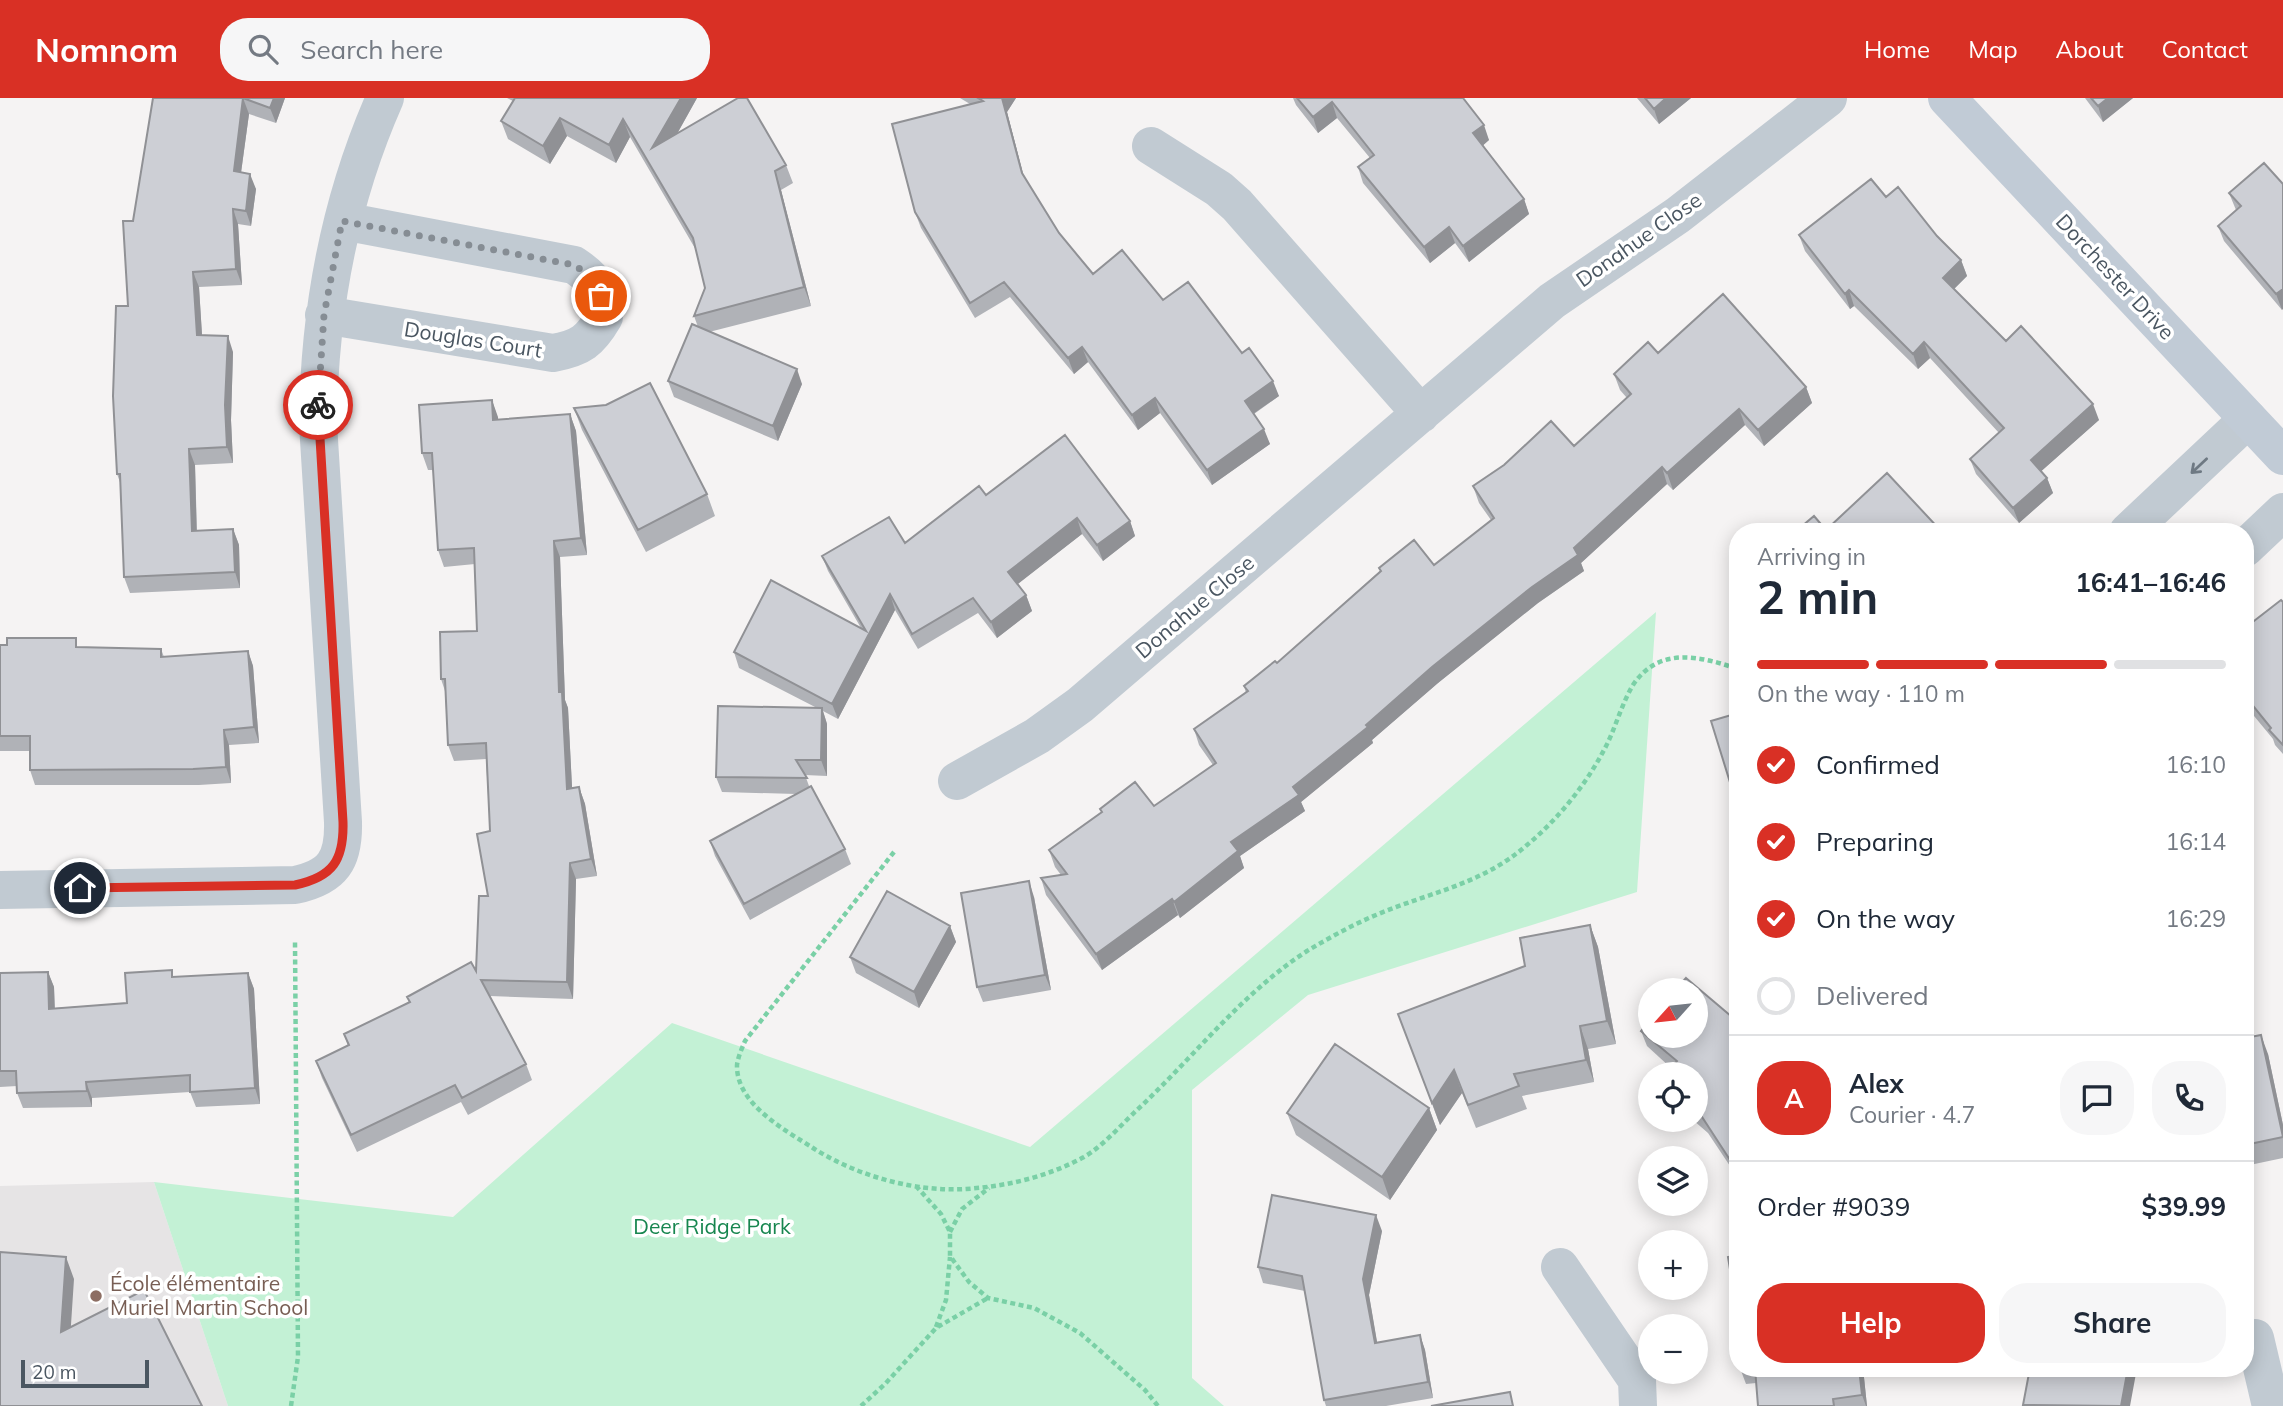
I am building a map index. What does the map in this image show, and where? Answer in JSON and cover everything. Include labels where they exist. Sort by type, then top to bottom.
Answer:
[{"type":"street","points":[[0,890],[295,885],[312,881],[327,873],[336,862],[343,843],[343,822],[318,424],[319,373],[324,315],[342,221],[373,124],[385,98]]},
{"type":"street","name":"Donahue Close","points":[[957,781],[1037,736],[1080,705],[1552,301],[1688,207],[1828,98]]},
{"type":"street","name":"Dorchester Drive","points":[[1947,98],[2282,452]]},
{"type":"street","points":[[1151,146],[1219,189],[1237,205],[1421,414]]},
{"type":"street","name":"Douglas Court","points":[[324,315],[553,353],[574,349],[586,340],[604,317],[601,296],[592,277],[574,265],[342,221]]},
{"type":"street","points":[[2138,523],[2248,419]]},
{"type":"street","points":[[2254,539],[2283,512]]},
{"type":"street","points":[[1560,1267],[1637,1380],[1638,1406]]},
{"type":"street","points":[[2255,1338],[2272,1406]]},
{"type":"path","points":[[894,852],[745,1041],[737,1063],[739,1080],[755,1104],[780,1127],[859,1172],[915,1186],[949,1190],[990,1188],[1027,1180],[1087,1155],[1160,1089],[1253,993],[1306,952],[1377,914],[1482,877],[1526,846],[1555,819],[1581,787],[1604,750],[1632,687],[1645,671],[1668,659],[1689,656],[1707,658],[1729,666]]},
{"type":"path","points":[[291,1406],[298,1357],[295,942]]},
{"type":"path","points":[[915,1186],[941,1214],[950,1232],[946,1300],[936,1328]]},
{"type":"path","points":[[950,1232],[962,1209],[990,1188]]},
{"type":"path","points":[[950,1256],[969,1282],[988,1298],[1034,1308],[1080,1333],[1145,1390],[1158,1406]]},
{"type":"path","points":[[861,1406],[886,1384],[936,1328],[988,1298]]},
{"type":"shaded area","name":"École élémentaire Muriel Martin School","points":[[154,1182],[228,1406],[0,1406],[0,1186]]},
{"type":"green space","name":"Deer Ridge Park","points":[[1656,612],[1637,892],[1308,995],[1192,1090],[1192,1378],[1224,1406],[228,1406],[154,1182],[453,1217],[672,1023],[1030,1147]]},
{"type":"building","points":[[153,98],[243,98],[234,171],[250,174],[246,211],[233,209],[236,269],[193,272],[197,335],[228,336],[225,405],[227,447],[189,449],[192,531],[233,529],[235,572],[124,577],[120,474],[117,474],[113,396],[116,306],[128,306],[123,221],[133,221]]},
{"type":"building","points":[[243,98],[274,98],[270,108]]},
{"type":"building","points":[[515,98],[681,98],[652,148],[738,98],[747,98],[786,165],[775,171],[804,287],[694,316],[705,288],[693,238],[623,119],[609,145],[560,118],[543,146],[501,121]]},
{"type":"building","points":[[978,98],[1002,98],[1022,173],[1059,233],[1093,274],[1122,250],[1163,300],[1188,282],[1242,353],[1249,348],[1273,381],[1245,401],[1264,429],[1207,470],[1155,398],[1132,415],[1082,347],[1068,358],[1004,282],[970,303],[915,212],[892,124],[983,101]]},
{"type":"building","points":[[1297,98],[1463,98],[1484,125],[1473,133],[1524,199],[1463,246],[1449,227],[1424,247],[1358,167],[1374,155],[1332,102],[1313,117]]},
{"type":"building","points":[[1645,98],[1666,98],[1654,109]]},
{"type":"building","points":[[2091,98],[2108,98],[2098,106]]},
{"type":"building","points":[[2264,163],[2283,184],[2283,289],[2276,294],[2218,226],[2241,206],[2229,193]]},
{"type":"building","points":[[1871,179],[1886,197],[1898,187],[1937,236],[1961,260],[1943,278],[2006,341],[2021,326],[2093,404],[2031,460],[2047,478],[2013,508],[1970,459],[2004,428],[1924,342],[1913,354],[1849,290],[1845,294],[1799,235]]},
{"type":"building","points":[[1723,294],[1806,387],[1758,430],[1739,409],[1667,473],[1662,467],[1574,548],[1578,555],[1532,587],[1432,667],[1366,725],[1368,727],[1293,787],[1299,795],[1231,842],[1238,851],[1174,902],[1172,899],[1096,954],[1041,878],[1067,874],[1049,850],[1102,812],[1100,809],[1135,782],[1154,806],[1216,763],[1194,729],[1248,691],[1244,686],[1275,661],[1277,663],[1381,571],[1379,568],[1414,540],[1434,565],[1494,518],[1473,486],[1504,465],[1551,421],[1574,446],[1631,394],[1614,374],[1648,342],[1658,353]]},
{"type":"building","points":[[692,324],[797,369],[773,426],[668,381]]},
{"type":"building","points":[[650,383],[707,494],[638,530],[574,408],[606,405]]},
{"type":"building","points":[[492,400],[493,420],[570,414],[581,538],[554,541],[559,692],[562,692],[567,789],[579,787],[591,859],[570,863],[567,982],[481,980],[526,1064],[462,1098],[455,1085],[351,1135],[316,1061],[349,1045],[344,1034],[410,1002],[407,997],[471,962],[476,971],[479,896],[488,896],[477,834],[490,831],[486,743],[448,745],[445,679],[441,679],[440,632],[477,631],[474,548],[438,550],[432,453],[422,453],[419,405]]},
{"type":"building","points":[[1065,435],[1130,521],[1097,545],[1077,518],[1008,572],[1026,595],[991,622],[973,598],[912,634],[890,594],[832,704],[734,652],[771,580],[866,631],[822,556],[889,517],[905,543],[979,486],[986,495]]},
{"type":"building","points":[[1887,473],[1934,523],[1833,523]]},
{"type":"building","points":[[1814,516],[1820,523],[1806,523]]},
{"type":"building","points":[[2281,600],[2283,602],[2283,745],[2254,707],[2254,621]]},
{"type":"building","points":[[7,638],[76,638],[76,647],[161,649],[161,657],[248,651],[254,727],[224,730],[226,767],[30,770],[30,736],[0,736],[0,645],[7,645]]},
{"type":"building","points":[[718,706],[822,708],[821,760],[796,760],[807,778],[716,777]]},
{"type":"building","points":[[1729,716],[1729,779],[1711,721]]},
{"type":"building","points":[[811,786],[845,849],[744,904],[710,841]]},
{"type":"building","points":[[1029,881],[1045,975],[977,987],[961,893]]},
{"type":"building","points":[[887,891],[950,926],[914,992],[850,957]]},
{"type":"building","points":[[1590,925],[1607,1021],[1580,1026],[1586,1060],[1514,1074],[1519,1086],[1468,1105],[1454,1070],[1432,1103],[1398,1014],[1525,966],[1520,938]]},
{"type":"building","points":[[172,970],[172,977],[248,973],[255,1088],[190,1092],[190,1075],[86,1082],[87,1091],[17,1093],[16,1071],[0,1071],[0,973],[48,972],[49,1009],[127,1003],[125,973]]},
{"type":"building","points":[[1708,997],[1729,1014],[1729,1158],[1708,1126],[1708,1062],[1677,1061],[1661,1048],[1708,1048]]},
{"type":"building","points":[[2261,1035],[2283,1137],[2254,1143],[2254,1036]]},
{"type":"building","points":[[1335,1044],[1429,1108],[1382,1177],[1287,1113]]},
{"type":"building","points":[[1272,1195],[1376,1215],[1363,1279],[1375,1343],[1420,1335],[1428,1382],[1324,1400],[1302,1276],[1258,1267]]},
{"type":"building","points":[[0,1252],[66,1257],[61,1332],[144,1290],[202,1406],[0,1406]]},
{"type":"building","points":[[1756,1377],[1860,1377],[1862,1395],[1833,1399],[1834,1406],[1758,1406]]},
{"type":"building","points":[[2028,1377],[2126,1377],[2121,1406],[2023,1405]]},
{"type":"building","points":[[1510,1392],[1513,1406],[1431,1406]]},
{"type":"way so far","points":[[318,405],[324,315],[342,221],[574,265],[592,277],[601,296]]},
{"type":"place","name":"École élémentaire Muriel Martin School","points":[[96,1296]]},
{"type":"route","points":[[80,888],[295,885],[312,881],[327,873],[336,862],[343,843],[343,822],[318,405]]}]
